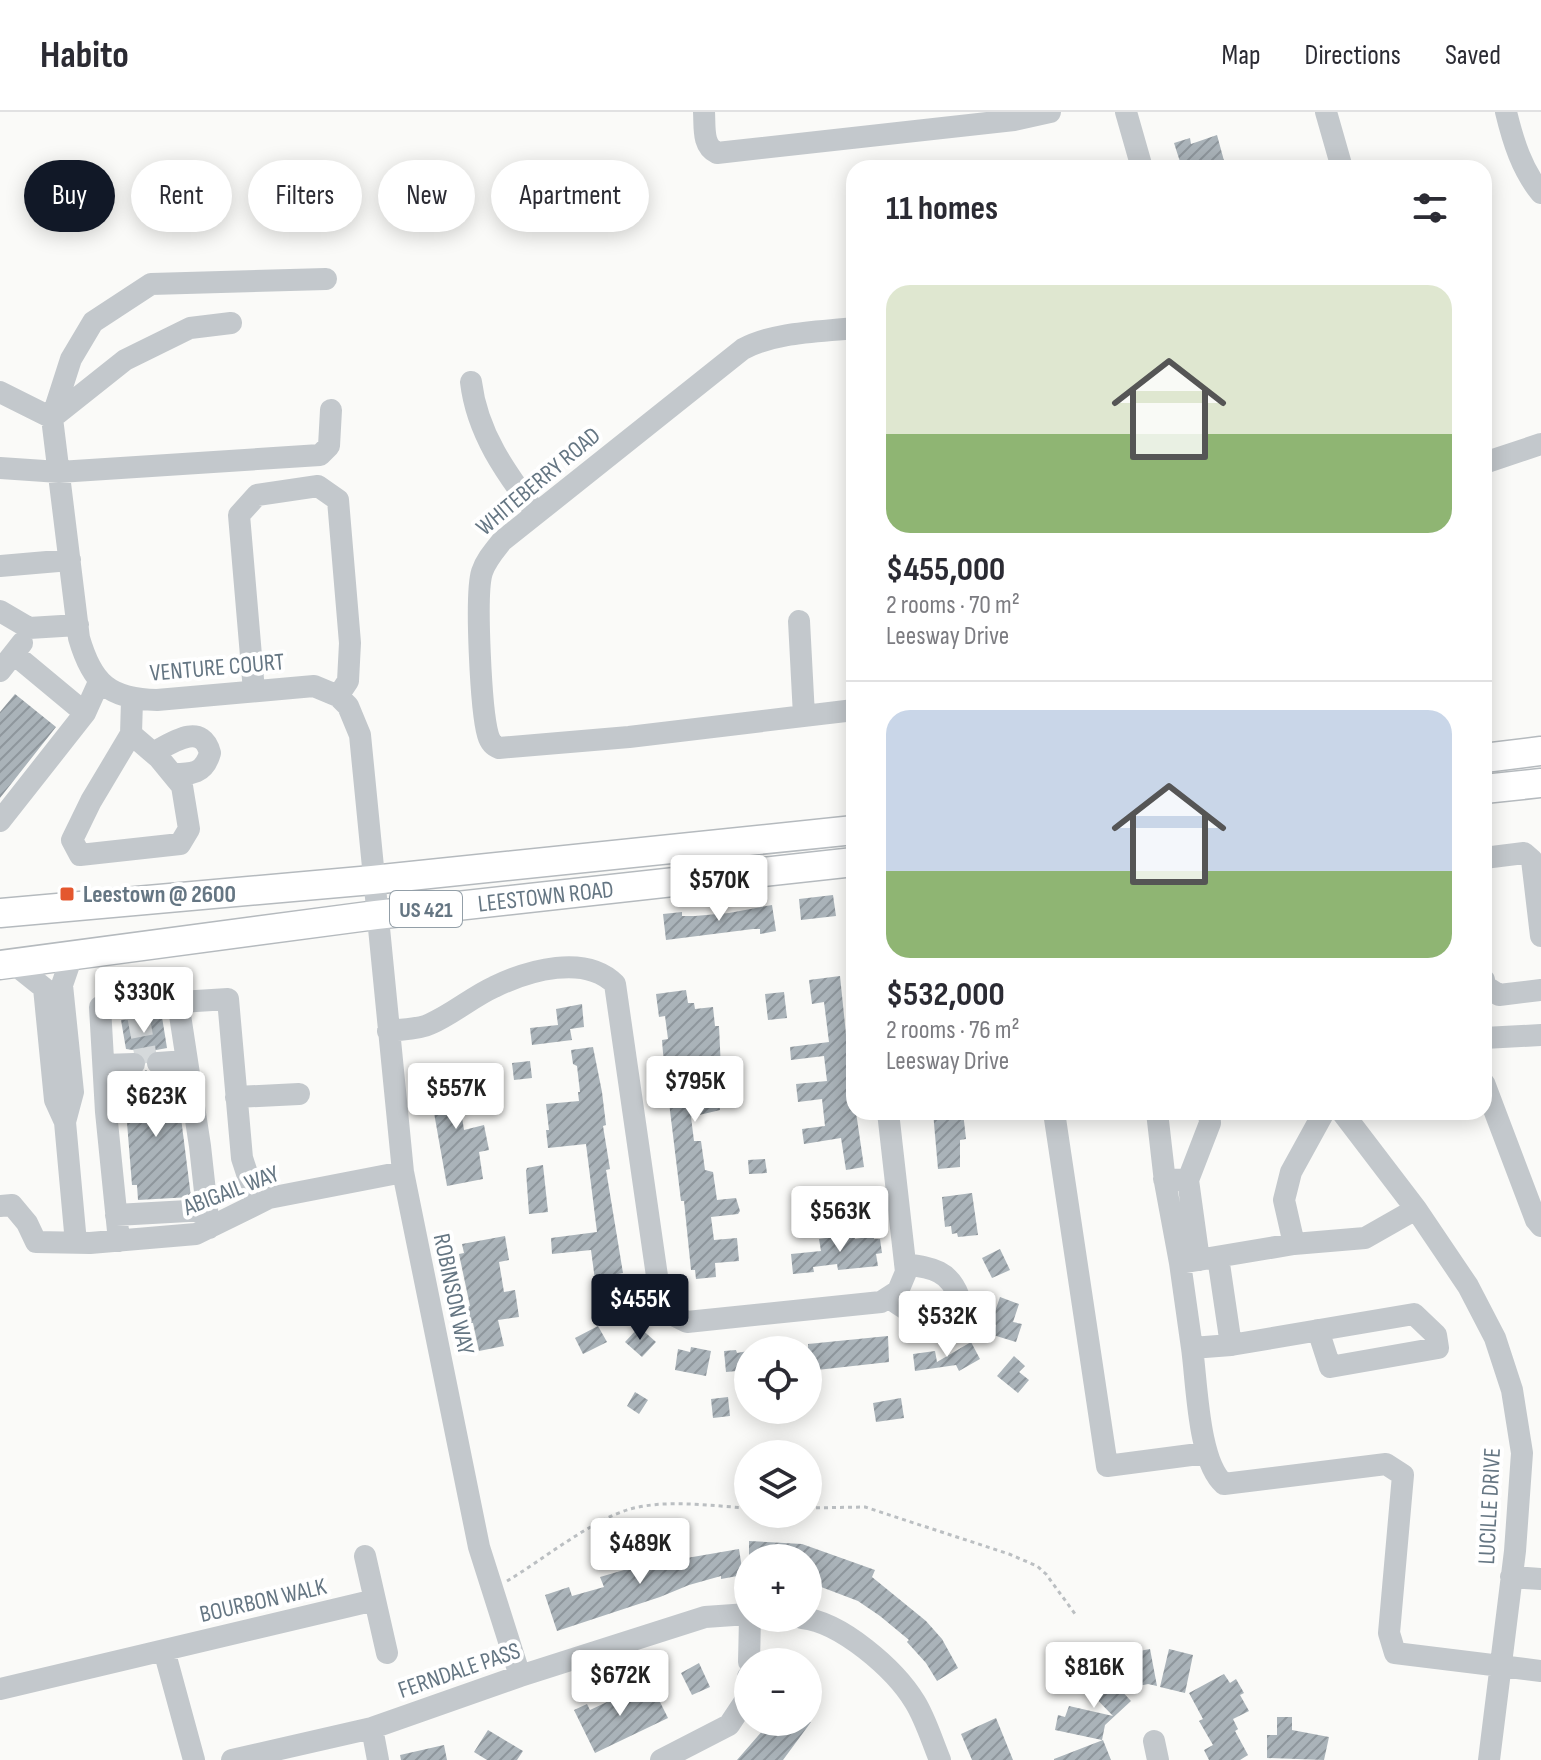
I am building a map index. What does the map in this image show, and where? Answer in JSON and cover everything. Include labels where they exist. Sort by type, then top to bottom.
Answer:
[{"type":"main road","points":[[1492,757],[1541,751]]},
{"type":"main road","points":[[1492,788],[1541,783]]},
{"type":"main road","name":"LEESTOWN ROAD","points":[[0,913],[372,880],[846,831]]},
{"type":"main road","name":"LEESTOWN ROAD","points":[[7,964],[376,915],[846,863]]},
{"type":"street","points":[[704,112],[707,143],[717,153],[1014,120],[1050,112]]},
{"type":"street","points":[[1126,112],[1140,160]]},
{"type":"street","points":[[1326,112],[1340,160]]},
{"type":"street","points":[[1506,112],[1512,139],[1531,181],[1541,193]]},
{"type":"street","points":[[0,821],[85,713],[99,682],[86,664],[78,625],[52,418],[71,359],[93,322],[151,284],[326,279]]},
{"type":"street","points":[[52,418],[125,360],[190,328],[231,323]]},
{"type":"street","name":"WHITEBERRY ROAD","points":[[846,329],[763,341],[743,349],[502,541],[488,558],[479,584],[485,717],[488,738],[495,747],[528,747],[846,711]]},
{"type":"street","points":[[471,382],[473,400],[490,444],[536,513]]},
{"type":"street","points":[[0,392],[52,418]]},
{"type":"street","points":[[0,468],[59,472],[320,455],[329,446],[331,410]]},
{"type":"street","points":[[1492,460],[1541,444]]},
{"type":"street","points":[[254,691],[239,515],[257,495],[318,486],[338,500],[350,643],[348,681],[338,696],[348,706],[360,735],[376,915]]},
{"type":"street","points":[[0,566],[70,560]]},
{"type":"street","points":[[0,611],[29,628],[78,625]]},
{"type":"street","points":[[799,621],[804,716]]},
{"type":"street","points":[[29,628],[20,648],[7,663],[85,713]]},
{"type":"street","name":"VENTURE COURT","points":[[99,682],[132,700],[314,686],[338,696]]},
{"type":"street","points":[[131,734],[153,753],[182,786],[189,829],[180,844],[80,855],[72,840],[131,734],[132,700]]},
{"type":"street","points":[[153,753],[188,735],[205,742],[210,753],[204,768],[191,774],[173,774]]},
{"type":"street","points":[[1492,857],[1524,853],[1532,860],[1541,936]]},
{"type":"street","name":"ROBINSON WAY","points":[[376,915],[403,1172],[479,1547],[520,1676]]},
{"type":"street","points":[[65,1122],[73,1092],[62,985],[72,956]]},
{"type":"street","points":[[7,964],[44,988],[55,1100],[65,1122],[76,1243]]},
{"type":"street","points":[[388,1031],[428,1026],[492,988],[521,975],[566,967],[597,970],[615,984],[660,1297],[675,1316],[687,1322],[881,1302],[903,1285],[906,1272],[889,1120]]},
{"type":"street","points":[[1492,990],[1499,995],[1541,990]]},
{"type":"street","points":[[119,1241],[106,1112],[100,1007],[137,1009],[178,1002],[228,999],[242,1158],[257,1204]]},
{"type":"street","points":[[116,1215],[207,1219],[200,1146],[178,1002]]},
{"type":"street","points":[[66,1023],[102,1028]]},
{"type":"street","points":[[1492,1038],[1541,1035]]},
{"type":"street","points":[[158,1063],[186,1061]]},
{"type":"street","points":[[104,1065],[134,1064]]},
{"type":"street","points":[[236,1097],[299,1094]]},
{"type":"street","points":[[1492,1104],[1536,1220],[1541,1226]]},
{"type":"street","points":[[65,1122],[106,1112]]},
{"type":"street","points":[[1055,1120],[1107,1466],[1206,1453]]},
{"type":"street","points":[[1161,1120],[1164,1179],[1231,1345]]},
{"type":"street","points":[[1210,1120],[1188,1180],[1199,1260],[1192,1348],[1206,1453],[1214,1476],[1224,1484],[1386,1464],[1403,1475],[1389,1633],[1395,1653],[1541,1671]]},
{"type":"street","points":[[1294,1244],[1284,1200],[1291,1172],[1320,1120]]},
{"type":"street","name":"LUCILLE DRIVE","points":[[1348,1120],[1416,1209],[1468,1286],[1495,1338],[1512,1390],[1522,1453],[1489,1760]]},
{"type":"street","name":"ABIGAIL WAY","points":[[0,1206],[12,1205],[27,1223],[36,1242],[119,1241],[196,1234],[207,1219],[269,1198],[403,1172]]},
{"type":"street","points":[[1164,1179],[1188,1180]]},
{"type":"street","points":[[1199,1260],[1294,1244],[1365,1238],[1416,1209]]},
{"type":"street","points":[[889,1298],[928,1321],[942,1320],[953,1312],[959,1297],[954,1283],[943,1273],[905,1264]]},
{"type":"street","points":[[1192,1348],[1231,1345],[1318,1330],[1414,1314],[1436,1335],[1438,1348],[1330,1367],[1318,1330]]},
{"type":"street","points":[[365,1556],[387,1653]]},
{"type":"street","points":[[1511,1577],[1541,1579]]},
{"type":"street","name":"BOURBON WALK","points":[[0,1689],[375,1600]]},
{"type":"street","name":"FERNDALE PASS","points":[[232,1760],[372,1728],[520,1676],[705,1617],[734,1616]]},
{"type":"street","points":[[822,1626],[851,1638],[885,1667],[915,1702],[940,1760]]},
{"type":"street","points":[[164,1650],[194,1760]]},
{"type":"street","points":[[661,1760],[729,1725],[734,1718]]},
{"type":"street","points":[[372,1728],[378,1760]]},
{"type":"path","points":[[492,1586],[506,1582],[555,1549],[628,1510],[673,1505],[734,1507]]},
{"type":"path","points":[[822,1508],[865,1507],[1009,1554],[1037,1566],[1046,1574],[1075,1614]]},
{"type":"building","points":[[1217,135],[1224,160],[1179,160],[1174,143],[1190,138],[1191,144]]},
{"type":"building","points":[[15,694],[56,727],[0,798],[0,712]]},
{"type":"building","points":[[833,895],[836,916],[801,920],[799,899]]},
{"type":"building","points":[[772,905],[776,931],[760,934],[760,929],[753,929],[666,940],[663,914],[682,912],[682,916],[695,916]]},
{"type":"building","points":[[840,976],[846,1034],[846,1120],[857,1120],[864,1167],[846,1170],[841,1138],[804,1144],[802,1129],[825,1126],[822,1099],[798,1102],[796,1084],[827,1081],[824,1056],[791,1060],[790,1047],[829,1042],[824,1002],[812,1004],[809,980]]},
{"type":"building","points":[[686,990],[688,1003],[694,1003],[695,1009],[713,1007],[715,1026],[719,1026],[721,1069],[715,1070],[720,1110],[691,1117],[694,1141],[701,1141],[705,1170],[713,1172],[717,1200],[736,1198],[740,1211],[738,1214],[711,1217],[714,1240],[737,1238],[739,1261],[715,1263],[716,1277],[696,1279],[695,1270],[691,1270],[663,1053],[662,1040],[668,1039],[665,1016],[659,1017],[656,994]]},
{"type":"building","points":[[784,992],[787,1018],[768,1020],[765,994]]},
{"type":"building","points":[[582,1004],[584,1027],[570,1029],[572,1040],[532,1045],[530,1028],[558,1025],[556,1009]]},
{"type":"building","points":[[162,1017],[167,1048],[151,1051],[146,1056],[140,1051],[126,1049],[121,1020]]},
{"type":"building","points":[[593,1047],[606,1125],[603,1126],[610,1169],[606,1170],[623,1273],[618,1274],[628,1303],[618,1307],[627,1315],[608,1323],[597,1295],[591,1250],[552,1254],[551,1238],[597,1232],[586,1144],[548,1148],[546,1130],[549,1130],[546,1104],[579,1101],[577,1066],[573,1064],[571,1050]]},
{"type":"building","points":[[530,1061],[532,1078],[514,1080],[512,1063]]},
{"type":"building","points":[[146,1070],[160,1077],[161,1083],[177,1086],[191,1197],[138,1200],[137,1185],[132,1185],[124,1085],[136,1084],[135,1078]]},
{"type":"building","points":[[464,1071],[469,1095],[459,1098],[464,1130],[484,1125],[489,1150],[479,1152],[483,1179],[447,1186],[428,1079]]},
{"type":"building","points":[[934,1120],[964,1120],[966,1139],[960,1140],[960,1167],[938,1169]]},
{"type":"building","points":[[765,1159],[767,1173],[749,1174],[748,1160]]},
{"type":"building","points":[[543,1165],[548,1212],[529,1214],[526,1171],[527,1168]]},
{"type":"building","points":[[972,1193],[978,1235],[958,1237],[957,1233],[952,1234],[951,1226],[945,1227],[942,1197]]},
{"type":"building","points":[[854,1234],[855,1239],[874,1236],[874,1239],[880,1239],[882,1253],[876,1254],[878,1266],[838,1270],[837,1264],[813,1267],[814,1272],[793,1274],[791,1254],[821,1251],[819,1239]]},
{"type":"building","points":[[505,1236],[509,1260],[499,1262],[504,1292],[515,1290],[519,1317],[498,1320],[504,1346],[479,1351],[473,1323],[470,1323],[467,1307],[470,1306],[459,1254],[464,1253],[462,1244]]},
{"type":"building","points":[[1000,1249],[1010,1270],[992,1278],[982,1258]]},
{"type":"building","points":[[1000,1297],[1019,1304],[1013,1322],[1022,1324],[1016,1342],[993,1335],[996,1325],[991,1323]]},
{"type":"building","points":[[598,1326],[607,1342],[583,1354],[575,1338]]},
{"type":"building","points":[[639,1327],[656,1342],[642,1357],[625,1342]]},
{"type":"building","points":[[888,1336],[889,1362],[822,1369],[822,1343]]},
{"type":"building","points":[[971,1342],[980,1359],[959,1371],[956,1365],[915,1371],[913,1354],[935,1351],[937,1362]]},
{"type":"building","points":[[691,1347],[711,1351],[706,1376],[675,1370],[678,1349],[690,1352]]},
{"type":"building","points":[[734,1350],[734,1371],[726,1372],[724,1351]]},
{"type":"building","points":[[1014,1356],[1025,1366],[1019,1372],[1029,1380],[1018,1393],[997,1376]]},
{"type":"building","points":[[635,1392],[648,1400],[639,1414],[627,1406]]},
{"type":"building","points":[[728,1397],[730,1416],[713,1418],[711,1399]]},
{"type":"building","points":[[901,1398],[904,1418],[876,1422],[873,1403]]},
{"type":"building","points":[[749,1541],[802,1544],[749,1544]]},
{"type":"building","points":[[734,1550],[734,1577],[721,1579],[721,1576],[689,1585],[557,1631],[545,1595],[569,1587],[572,1596],[604,1587],[600,1577],[679,1554],[681,1559]]},
{"type":"building","points":[[822,1551],[875,1570],[872,1577],[926,1621],[942,1639],[958,1668],[937,1681],[907,1642],[909,1640],[858,1601],[822,1587]]},
{"type":"building","points":[[1150,1649],[1157,1686],[1148,1684],[1130,1688],[1123,1654]]},
{"type":"building","points":[[1169,1649],[1193,1655],[1185,1693],[1160,1687]]},
{"type":"building","points":[[699,1663],[710,1687],[692,1695],[681,1673]]},
{"type":"building","points":[[1104,1672],[1131,1701],[1105,1725],[1102,1740],[1055,1730],[1058,1715],[1065,1717],[1069,1706],[1113,1716],[1086,1688]]},
{"type":"building","points":[[1224,1674],[1230,1683],[1236,1679],[1249,1711],[1233,1719],[1238,1729],[1235,1731],[1248,1755],[1240,1760],[1209,1760],[1204,1750],[1213,1745],[1199,1721],[1203,1719],[1189,1693]]},
{"type":"building","points":[[652,1686],[668,1718],[595,1753],[574,1710],[587,1704],[590,1710],[624,1694],[627,1699]]},
{"type":"building","points":[[1277,1717],[1292,1717],[1292,1730],[1329,1737],[1324,1760],[1267,1758],[1267,1735],[1277,1735]]},
{"type":"building","points":[[996,1718],[1013,1760],[972,1760],[961,1734]]},
{"type":"building","points":[[488,1730],[523,1751],[517,1760],[487,1760],[474,1752]]},
{"type":"building","points":[[758,1736],[801,1736],[783,1760],[737,1760]]},
{"type":"building","points":[[1103,1740],[1111,1760],[1054,1760],[1054,1759]]},
{"type":"building","points":[[444,1745],[447,1760],[401,1760],[400,1755]]},
{"type":"tunnel","points":[[138,1015],[147,1063]]},
{"type":"place","name":"Leestown @ 2600","points":[[67,894]]}]
